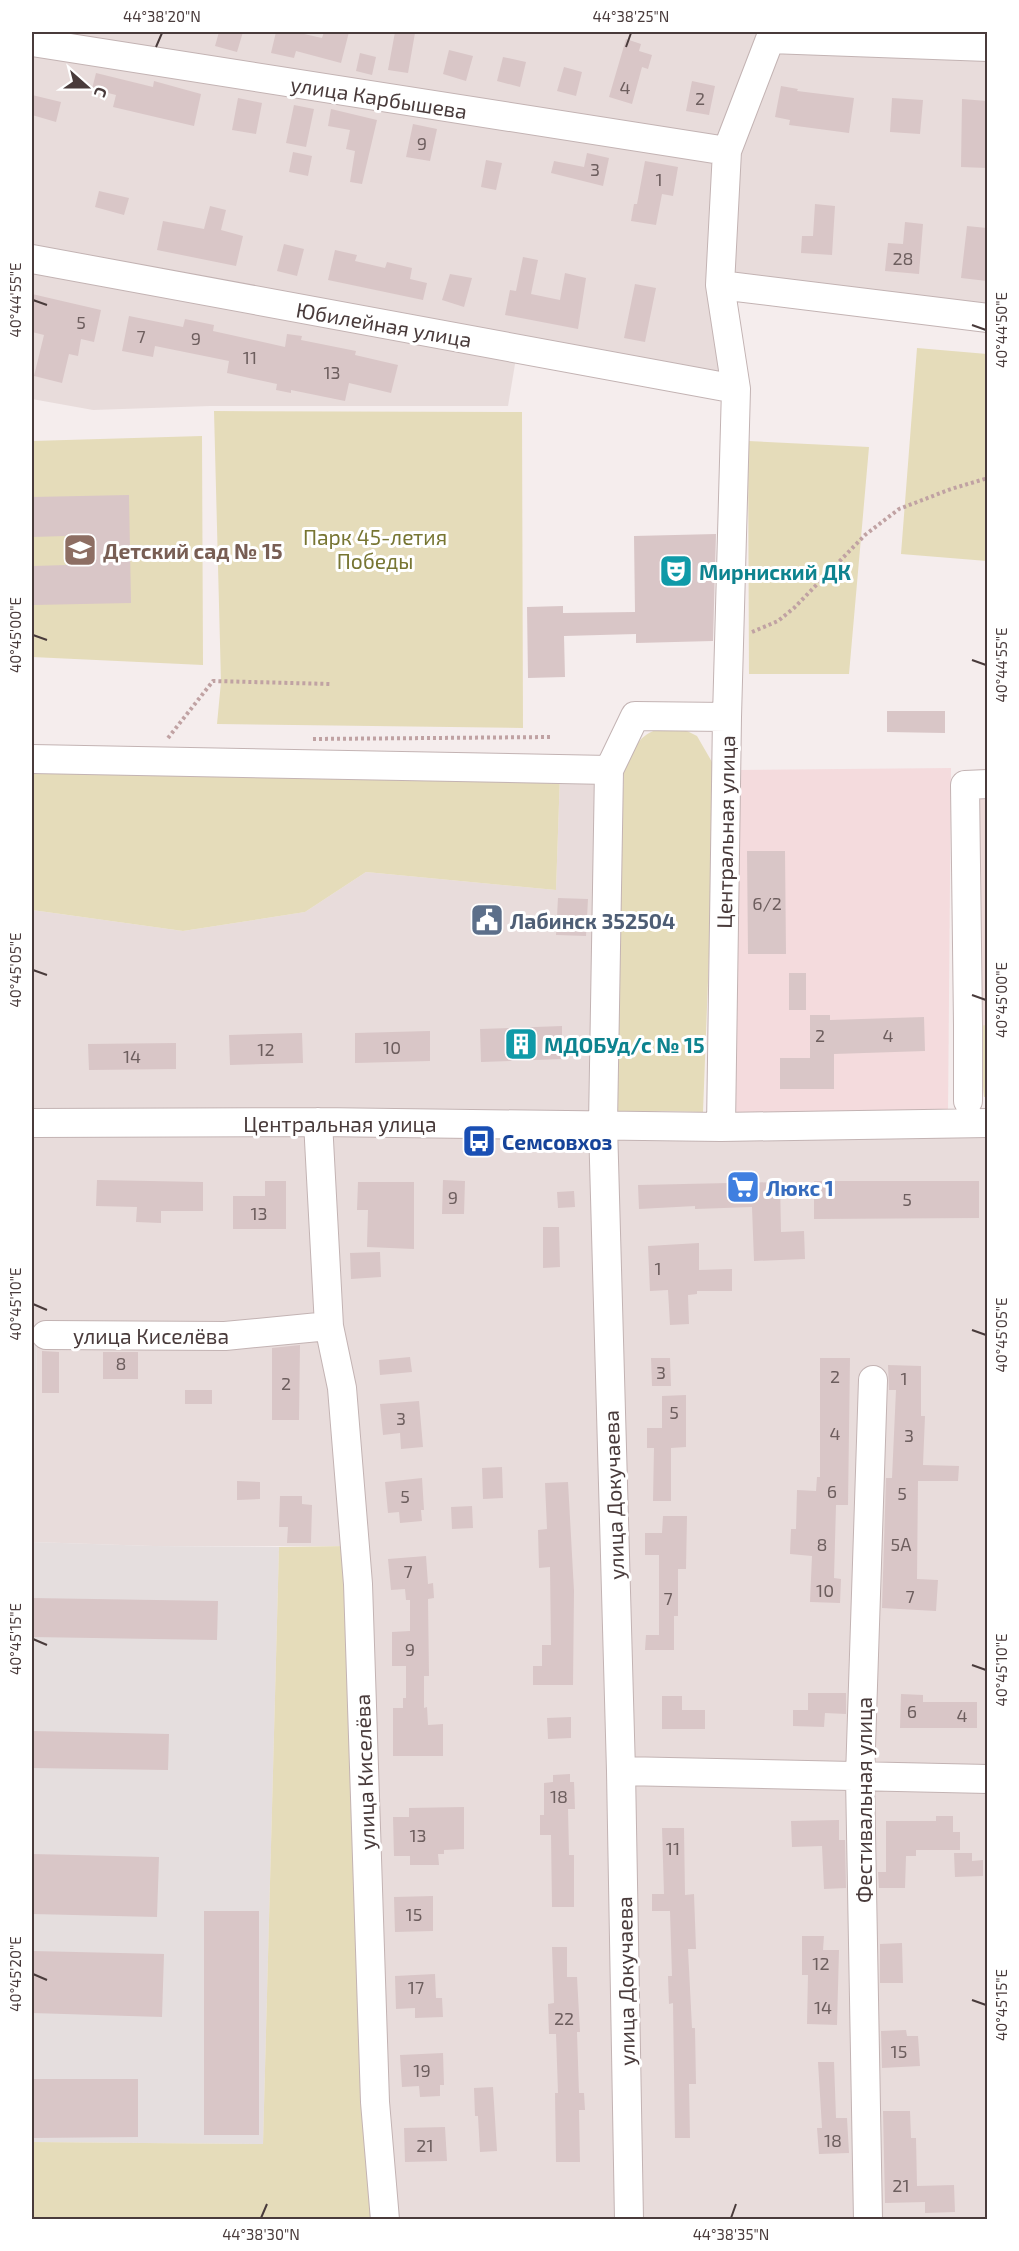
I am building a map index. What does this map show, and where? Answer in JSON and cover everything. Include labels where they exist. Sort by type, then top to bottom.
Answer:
[{"type":"street","name":"Центральная улица","points":[[721,1127],[727,717],[736,388],[720,285],[727,151],[770,39],[987,46]]},
{"type":"street","name":"улица Карбышева","points":[[32,42],[727,151]]},
{"type":"street","name":"Юбилейная улица","points":[[32,260],[736,388]]},
{"type":"street","points":[[720,285],[987,318]]},
{"type":"street","points":[[32,759],[609,770],[635,716],[727,717]]},
{"type":"street","name":"улица Докучаева","points":[[609,770],[603,1125],[621,1772],[629,2220]]},
{"type":"street","points":[[968,1101],[965,785],[987,784]]},
{"type":"street","name":"Центральная улица","points":[[32,1123],[318,1122],[721,1127],[987,1123]]},
{"type":"street","name":"улица Киселёва","points":[[318,1122],[328,1326],[342,1388],[357,1573],[375,2102],[385,2220]]},
{"type":"street","name":"улица Киселёва","points":[[46,1335],[225,1336],[328,1326]]},
{"type":"street","name":"Фестивальная улица","points":[[868,2220],[860,1777],[873,1380]]},
{"type":"street","points":[[621,1772],[987,1779]]},
{"type":"path","points":[[730,641],[778,621],[794,608],[865,535],[899,509],[987,478]]},
{"type":"path","points":[[168,739],[213,681],[330,684]]},
{"type":"shaded area","points":[[32,32],[762,32],[720,142]]},
{"type":"shaded area","points":[[780,46],[987,54],[987,311],[732,280],[736,151]]},
{"type":"shaded area","points":[[32,50],[716,159],[726,379],[32,252]]},
{"type":"shaded area","points":[[32,268],[516,358],[508,406],[210,406],[93,410],[32,399]]},
{"type":"shaded area","points":[[951,768],[948,1113],[730,1112],[735,770]]},
{"type":"shaded area","points":[[987,770],[987,1096],[984,1097],[978,1026],[957,928],[954,774]]},
{"type":"shaded area","points":[[560,774],[598,775],[598,1117],[32,1116],[32,910],[183,931],[305,912],[366,872],[556,890]]},
{"type":"shaded area","points":[[309,1130],[318,1322],[224,1330],[32,1330],[32,1131]]},
{"type":"shaded area","points":[[325,1132],[596,1137],[618,2219],[395,2219],[335,1326]]},
{"type":"shaded area","points":[[987,1134],[987,1769],[629,1765],[615,1137]]},
{"type":"shaded area","points":[[32,1330],[36,1330],[37,1341],[32,1542]]},
{"type":"shaded area","points":[[323,1334],[348,1546],[153,1546],[32,1542],[37,1341]]},
{"type":"shaded area","points":[[32,1542],[279,1547],[263,2144],[32,2142]]},
{"type":"shaded area","points":[[629,1781],[854,1783],[862,2219],[636,2219]]},
{"type":"shaded area","points":[[867,1783],[987,1785],[987,2219],[877,2219]]},
{"type":"green space","points":[[917,348],[987,354],[987,561],[901,554]]},
{"type":"green space","name":"Парк 45-летия Победы","points":[[214,411],[522,412],[523,728],[217,724],[221,682]]},
{"type":"green space","points":[[202,436],[203,665],[32,657],[32,441]]},
{"type":"green space","points":[[748,441],[869,447],[849,674],[749,674]]},
{"type":"green space","points":[[677,726],[697,736],[712,762],[711,902],[703,1112],[662,1111],[612,1115],[624,764],[644,736],[656,730]]},
{"type":"green space","points":[[32,765],[560,774],[556,890],[366,872],[305,912],[183,931],[32,910]]},
{"type":"green space","points":[[987,1025],[987,1096],[984,1097],[978,1026]]},
{"type":"green space","points":[[348,1546],[373,2219],[32,2220],[32,2142],[263,2144],[279,1547]]},
{"type":"building","points":[[219,32],[243,32],[237,52],[215,46]]},
{"type":"building","points":[[276,32],[295,32],[322,38],[324,32],[349,32],[341,63],[296,51],[294,58],[271,53]]},
{"type":"building","points":[[395,32],[415,33],[408,73],[388,70]]},
{"type":"building","points":[[626,39],[641,44],[639,51],[652,55],[648,69],[642,67],[632,104],[609,97]]},
{"type":"building","points":[[449,50],[473,56],[466,81],[443,74]]},
{"type":"building","points":[[360,53],[376,57],[372,75],[356,71]]},
{"type":"building","points":[[503,57],[526,62],[520,87],[497,81]]},
{"type":"building","points":[[564,67],[582,72],[576,96],[557,91]]},
{"type":"building","points":[[96,73],[153,87],[154,81],[201,94],[194,126],[113,107],[116,95],[92,89]]},
{"type":"building","points":[[692,81],[715,86],[709,115],[686,111]]},
{"type":"building","points":[[781,86],[798,89],[797,91],[854,98],[849,133],[789,125],[790,120],[775,117]]},
{"type":"building","points":[[32,95],[61,102],[56,122],[32,115]]},
{"type":"building","points":[[238,98],[262,103],[256,134],[232,130]]},
{"type":"building","points":[[892,98],[923,100],[920,134],[890,132]]},
{"type":"building","points":[[962,99],[987,101],[987,168],[961,167]]},
{"type":"building","points":[[294,105],[314,109],[306,147],[286,143]]},
{"type":"building","points":[[331,109],[377,120],[362,184],[350,182],[355,151],[346,149],[350,130],[328,126]]},
{"type":"building","points":[[413,124],[437,129],[430,161],[406,157]]},
{"type":"building","points":[[293,152],[312,156],[308,176],[289,172]]},
{"type":"building","points":[[587,153],[609,158],[603,186],[551,173],[554,161],[584,167]]},
{"type":"building","points":[[486,160],[502,163],[496,190],[481,187]]},
{"type":"building","points":[[645,161],[678,167],[673,196],[662,194],[656,225],[631,221],[634,204],[637,204]]},
{"type":"building","points":[[99,191],[129,198],[124,215],[95,207]]},
{"type":"building","points":[[815,204],[835,206],[832,255],[801,253],[802,236],[813,236]]},
{"type":"building","points":[[210,206],[226,210],[221,230],[243,236],[236,266],[157,250],[163,221],[204,229]]},
{"type":"building","points":[[905,222],[923,224],[919,274],[885,271],[888,243],[903,244]]},
{"type":"building","points":[[967,226],[987,228],[987,281],[961,278]]},
{"type":"building","points":[[284,244],[304,249],[297,276],[277,271]]},
{"type":"building","points":[[335,250],[357,255],[355,261],[385,268],[387,262],[412,268],[410,279],[427,283],[423,300],[328,280]]},
{"type":"building","points":[[523,257],[538,260],[531,294],[560,300],[565,273],[586,278],[578,329],[505,315],[510,290],[516,291]]},
{"type":"building","points":[[450,274],[472,278],[464,307],[442,300]]},
{"type":"building","points":[[635,284],[656,288],[645,342],[624,338]]},
{"type":"building","points":[[32,294],[101,310],[94,342],[81,339],[78,356],[69,354],[62,383],[34,376],[44,335],[32,332]]},
{"type":"building","points":[[129,316],[183,327],[185,319],[214,325],[213,331],[285,347],[287,334],[302,336],[301,340],[356,351],[355,355],[398,365],[391,393],[349,383],[345,401],[291,390],[291,393],[276,390],[277,384],[227,373],[229,361],[155,346],[153,357],[122,351]]},
{"type":"building","name":"Детский сад № 15","points":[[129,495],[131,603],[34,605],[33,566],[67,565],[66,536],[32,537],[32,497]]},
{"type":"building","name":"Мирниский ДК","points":[[716,534],[713,641],[636,643],[636,634],[564,636],[565,677],[528,678],[527,607],[563,606],[563,613],[635,612],[634,536]]},
{"type":"building","points":[[887,711],[945,711],[945,733],[887,732]]},
{"type":"building","points":[[747,851],[785,851],[786,954],[748,954]]},
{"type":"building","points":[[558,898],[588,899],[586,936],[556,935]]},
{"type":"building","points":[[482,904],[500,905],[500,929],[482,929]]},
{"type":"building","points":[[789,973],[806,973],[806,1010],[789,1010]]},
{"type":"building","points":[[810,1015],[830,1015],[830,1020],[924,1017],[925,1051],[834,1054],[834,1089],[780,1089],[780,1058],[810,1058]]},
{"type":"building","name":"МДОБУд/с № 15","points":[[562,1026],[562,1059],[481,1062],[480,1029]]},
{"type":"building","points":[[430,1031],[430,1061],[355,1063],[355,1033]]},
{"type":"building","points":[[302,1033],[303,1063],[230,1065],[229,1035]]},
{"type":"building","points":[[176,1043],[176,1069],[89,1070],[88,1044]]},
{"type":"building","points":[[97,1180],[203,1182],[203,1211],[161,1211],[161,1223],[136,1222],[137,1207],[96,1206]]},
{"type":"building","points":[[443,1180],[465,1181],[464,1214],[442,1214]]},
{"type":"building","points":[[265,1181],[286,1181],[286,1229],[233,1229],[233,1196],[265,1196]]},
{"type":"building","points":[[814,1181],[979,1181],[979,1218],[814,1219]]},
{"type":"building","points":[[358,1182],[414,1182],[414,1249],[367,1247],[368,1210],[357,1210]]},
{"type":"building","points":[[780,1182],[781,1232],[804,1231],[805,1259],[754,1261],[752,1207],[695,1209],[695,1206],[639,1209],[638,1185]]},
{"type":"building","points":[[574,1191],[575,1207],[558,1208],[557,1192]]},
{"type":"building","points":[[543,1227],[559,1227],[560,1267],[543,1268]]},
{"type":"building","points":[[699,1243],[699,1270],[732,1269],[732,1291],[697,1291],[697,1294],[688,1295],[689,1324],[670,1325],[668,1290],[650,1291],[648,1246]]},
{"type":"building","points":[[380,1252],[381,1277],[351,1279],[350,1253]]},
{"type":"building","points":[[300,1345],[299,1420],[272,1420],[272,1348]]},
{"type":"building","points":[[42,1351],[59,1352],[59,1393],[42,1393]]},
{"type":"building","points":[[103,1352],[138,1352],[138,1379],[103,1379]]},
{"type":"building","points":[[410,1357],[412,1372],[380,1375],[379,1360]]},
{"type":"building","points":[[651,1358],[670,1358],[671,1386],[652,1386]]},
{"type":"building","points":[[820,1358],[850,1358],[848,1505],[836,1505],[834,1578],[841,1579],[840,1603],[810,1602],[812,1556],[790,1554],[791,1529],[796,1529],[797,1490],[816,1491],[817,1477],[820,1477]]},
{"type":"building","points":[[888,1365],[921,1366],[921,1416],[925,1416],[923,1465],[959,1466],[958,1481],[918,1481],[917,1579],[938,1580],[936,1611],[882,1608],[886,1478],[892,1478],[896,1390],[889,1390]]},
{"type":"building","points":[[185,1390],[212,1390],[212,1404],[185,1404]]},
{"type":"building","points":[[686,1395],[686,1447],[671,1448],[671,1501],[653,1501],[654,1448],[647,1448],[647,1428],[662,1428],[662,1396]]},
{"type":"building","points":[[419,1401],[423,1447],[401,1449],[400,1433],[383,1435],[380,1404]]},
{"type":"building","points":[[502,1467],[503,1498],[483,1499],[482,1468]]},
{"type":"building","points":[[422,1478],[424,1510],[421,1510],[422,1521],[400,1523],[399,1512],[388,1513],[385,1482]]},
{"type":"building","points":[[237,1481],[260,1482],[260,1499],[237,1500]]},
{"type":"building","points":[[568,1482],[574,1591],[573,1685],[533,1685],[533,1666],[542,1666],[542,1645],[551,1645],[550,1567],[539,1568],[538,1530],[547,1529],[545,1483]]},
{"type":"building","points":[[280,1496],[302,1496],[302,1504],[312,1505],[311,1543],[287,1543],[288,1527],[279,1527]]},
{"type":"building","points":[[472,1506],[473,1528],[452,1529],[451,1507]]},
{"type":"building","points":[[663,1516],[687,1516],[686,1569],[678,1569],[678,1616],[674,1616],[674,1650],[645,1650],[646,1635],[659,1635],[659,1555],[645,1555],[645,1533],[662,1533]]},
{"type":"building","points":[[426,1556],[428,1584],[433,1583],[434,1598],[428,1599],[429,1676],[424,1676],[424,1708],[427,1707],[428,1725],[443,1724],[443,1756],[393,1756],[393,1708],[403,1708],[403,1698],[406,1698],[406,1666],[392,1666],[392,1632],[410,1631],[410,1600],[406,1600],[405,1589],[391,1590],[388,1559]]},
{"type":"building","points":[[32,1598],[218,1601],[217,1640],[32,1637]]},
{"type":"building","points":[[808,1693],[846,1693],[846,1714],[825,1713],[824,1727],[793,1726],[793,1710],[808,1710]]},
{"type":"building","points":[[901,1694],[923,1695],[923,1702],[977,1702],[977,1728],[900,1728]]},
{"type":"building","points":[[662,1696],[682,1696],[682,1710],[705,1710],[705,1729],[662,1729]]},
{"type":"building","points":[[571,1717],[571,1738],[548,1739],[547,1718]]},
{"type":"building","points":[[32,1731],[169,1734],[168,1770],[32,1768]]},
{"type":"building","points":[[570,1774],[570,1782],[574,1782],[575,1809],[568,1809],[569,1855],[574,1855],[574,1907],[552,1907],[551,1835],[540,1835],[540,1815],[544,1815],[544,1783],[553,1782],[553,1775]]},
{"type":"building","points":[[464,1807],[464,1849],[444,1850],[444,1854],[438,1854],[439,1865],[410,1865],[410,1856],[394,1856],[393,1817],[409,1817],[409,1808]]},
{"type":"building","points":[[936,1816],[953,1816],[953,1832],[960,1832],[960,1850],[916,1850],[916,1856],[906,1856],[905,1888],[879,1888],[878,1872],[886,1872],[886,1821],[936,1821]]},
{"type":"building","points":[[839,1820],[839,1840],[845,1840],[846,1888],[824,1889],[822,1846],[792,1847],[791,1821]]},
{"type":"building","points":[[662,1828],[684,1828],[685,1895],[694,1894],[696,1949],[688,1949],[692,2028],[695,2028],[696,2084],[689,2084],[690,2138],[675,2138],[673,2003],[669,2004],[668,1976],[672,1976],[670,1911],[652,1911],[652,1894],[664,1894]]},
{"type":"building","points":[[954,1853],[972,1853],[972,1861],[983,1860],[983,1876],[955,1877]]},
{"type":"building","points":[[32,1854],[159,1857],[157,1917],[32,1914]]},
{"type":"building","points":[[433,1896],[433,1931],[395,1932],[394,1897]]},
{"type":"building","points":[[204,1911],[259,1911],[259,2135],[204,2135]]},
{"type":"building","points":[[802,1936],[824,1936],[823,1950],[839,1950],[837,2025],[807,2024],[808,1975],[802,1975]]},
{"type":"building","points":[[902,1943],[903,1983],[880,1983],[880,1944]]},
{"type":"building","points":[[552,1947],[567,1947],[567,1977],[577,1977],[580,2032],[577,2032],[579,2093],[584,2093],[585,2110],[579,2110],[580,2162],[556,2162],[555,2093],[558,2093],[556,2034],[549,2034],[548,2004],[554,2003]]},
{"type":"building","points":[[32,1951],[164,1954],[162,2017],[32,2013]]},
{"type":"building","points":[[435,1974],[436,1998],[442,1998],[443,2017],[415,2018],[415,2008],[396,2009],[395,1976]]},
{"type":"building","points":[[906,2030],[907,2036],[918,2036],[920,2066],[882,2068],[881,2031]]},
{"type":"building","points":[[443,2053],[444,2085],[440,2085],[440,2096],[420,2097],[419,2086],[402,2087],[400,2055]]},
{"type":"building","points":[[818,2062],[834,2062],[836,2118],[847,2118],[849,2153],[819,2154],[817,2128],[822,2128]]},
{"type":"building","points":[[32,2079],[138,2079],[138,2137],[32,2138]]},
{"type":"building","points":[[493,2087],[497,2151],[480,2152],[474,2088]]},
{"type":"building","points":[[883,2111],[910,2111],[911,2138],[916,2138],[917,2186],[954,2185],[955,2212],[925,2213],[925,2202],[885,2203]]},
{"type":"building","points":[[445,2127],[447,2161],[405,2162],[404,2128]]},
{"type":"place","name":"Детский сад № 15","points":[[80,550]]},
{"type":"place","name":"Мирниский ДК","points":[[676,571]]},
{"type":"place","name":"Лабинск 352504","points":[[487,920]]},
{"type":"place","name":"МДОБУд/с № 15","points":[[521,1044]]},
{"type":"place","name":"Семсовхоз","points":[[479,1141]]},
{"type":"place","name":"Люкс 1","points":[[743,1187]]}]
